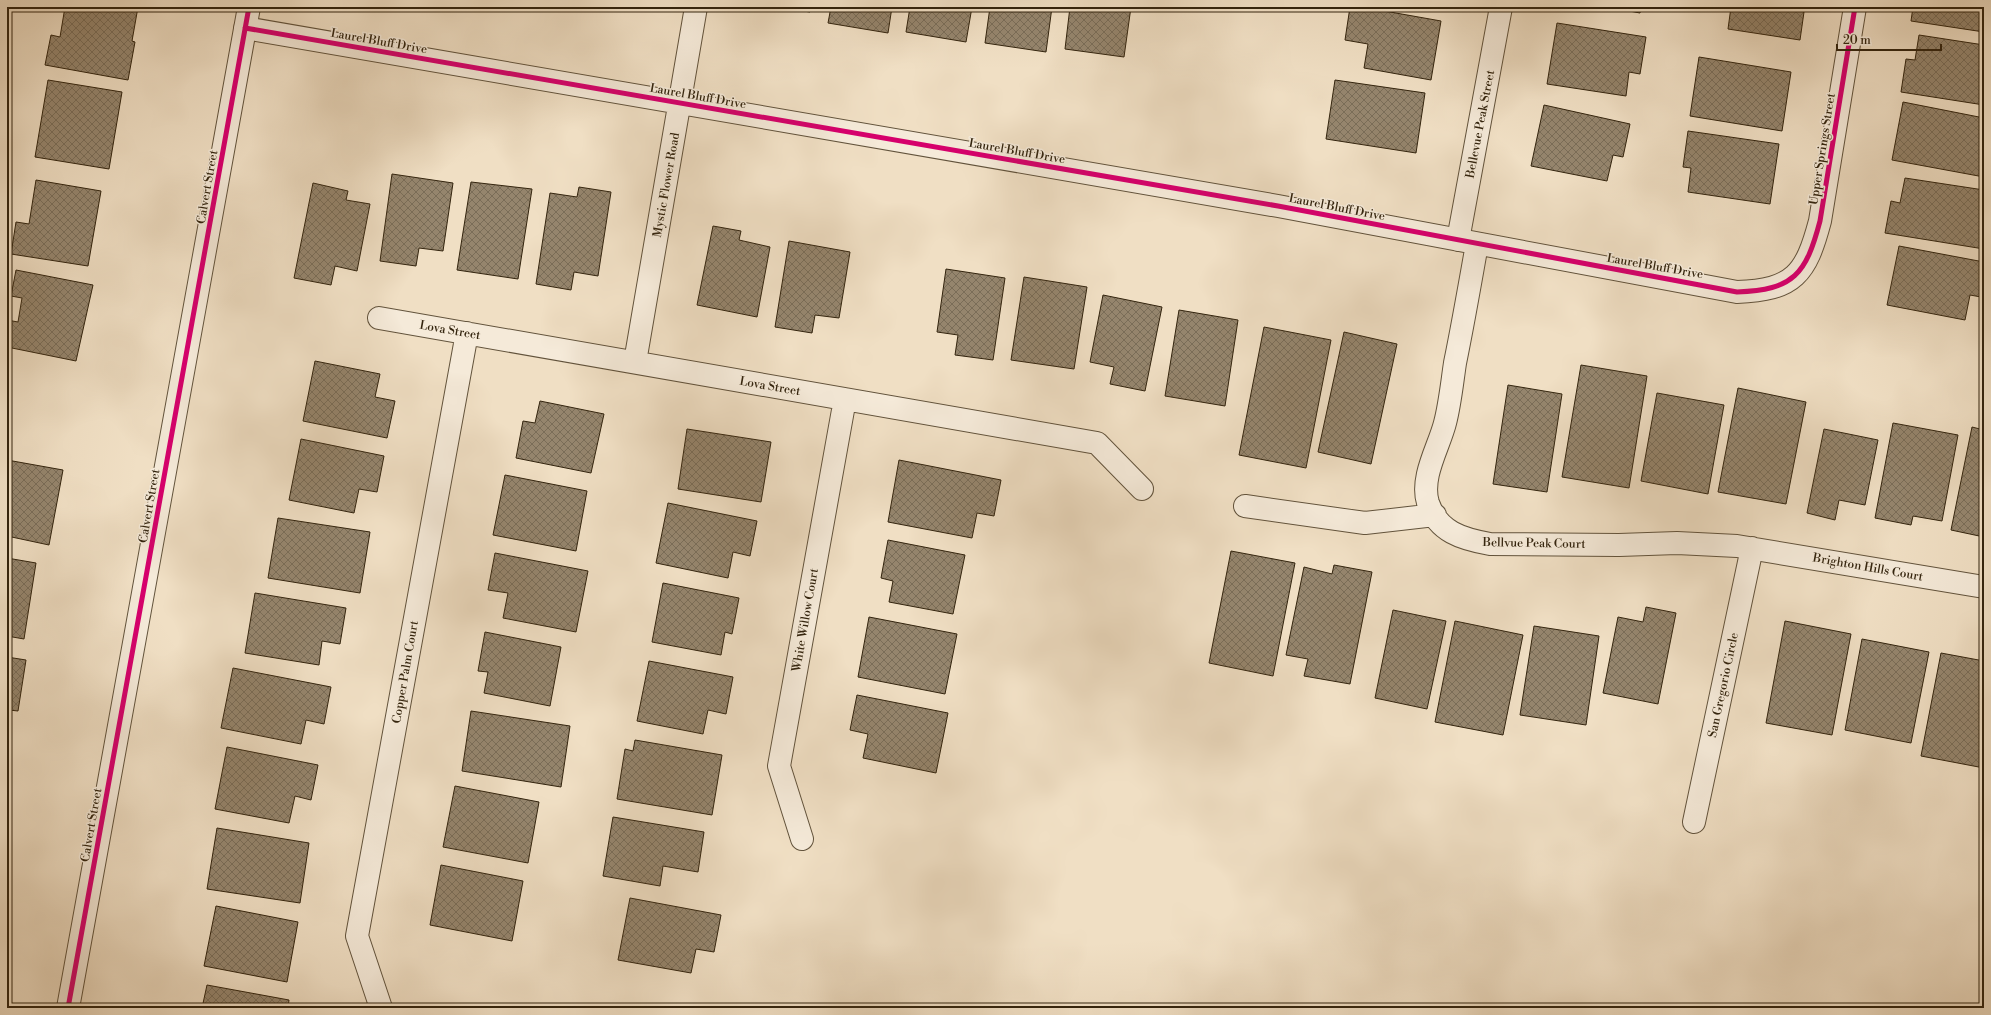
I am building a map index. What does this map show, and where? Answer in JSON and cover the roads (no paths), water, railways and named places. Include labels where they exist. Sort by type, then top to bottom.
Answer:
[{"type":"street","name":"Calvert Street","points":[[68,1008],[249,7]]},
{"type":"street","name":"Mystic Flower Road","points":[[635,362],[696,7]]},
{"type":"street","name":"Bellevue Peak Street","points":[[1467,242],[1501,7]]},
{"type":"street","name":"Upper Springs Street","points":[[1785,284],[1802,268],[1813,247],[1820,221],[1855,7]]},
{"type":"street","name":"Laurel Bluff Drive","points":[[246,28],[1262,203],[1737,292],[1763,291],[1785,284]]},
{"type":"street","name":"Bellvue Peak Court","points":[[1467,242],[1445,423],[1428,478],[1428,503],[1444,527],[1454,535],[1470,541],[1490,544],[1619,545],[1677,543],[1752,548]]},
{"type":"street","name":"Lova Street","points":[[379,318],[1097,443],[1142,489]]},
{"type":"street","name":"Copper Palm Court","points":[[381,1008],[357,936],[467,333]]},
{"type":"street","name":"White Willow Court","points":[[802,839],[779,766],[845,399]]},
{"type":"street","points":[[1245,506],[1365,523],[1435,515]]},
{"type":"street","name":"Brighton Hills Court","points":[[1752,548],[1984,587]]},
{"type":"street","name":"San Gregorio Circle","points":[[1694,822],[1752,548]]}]
